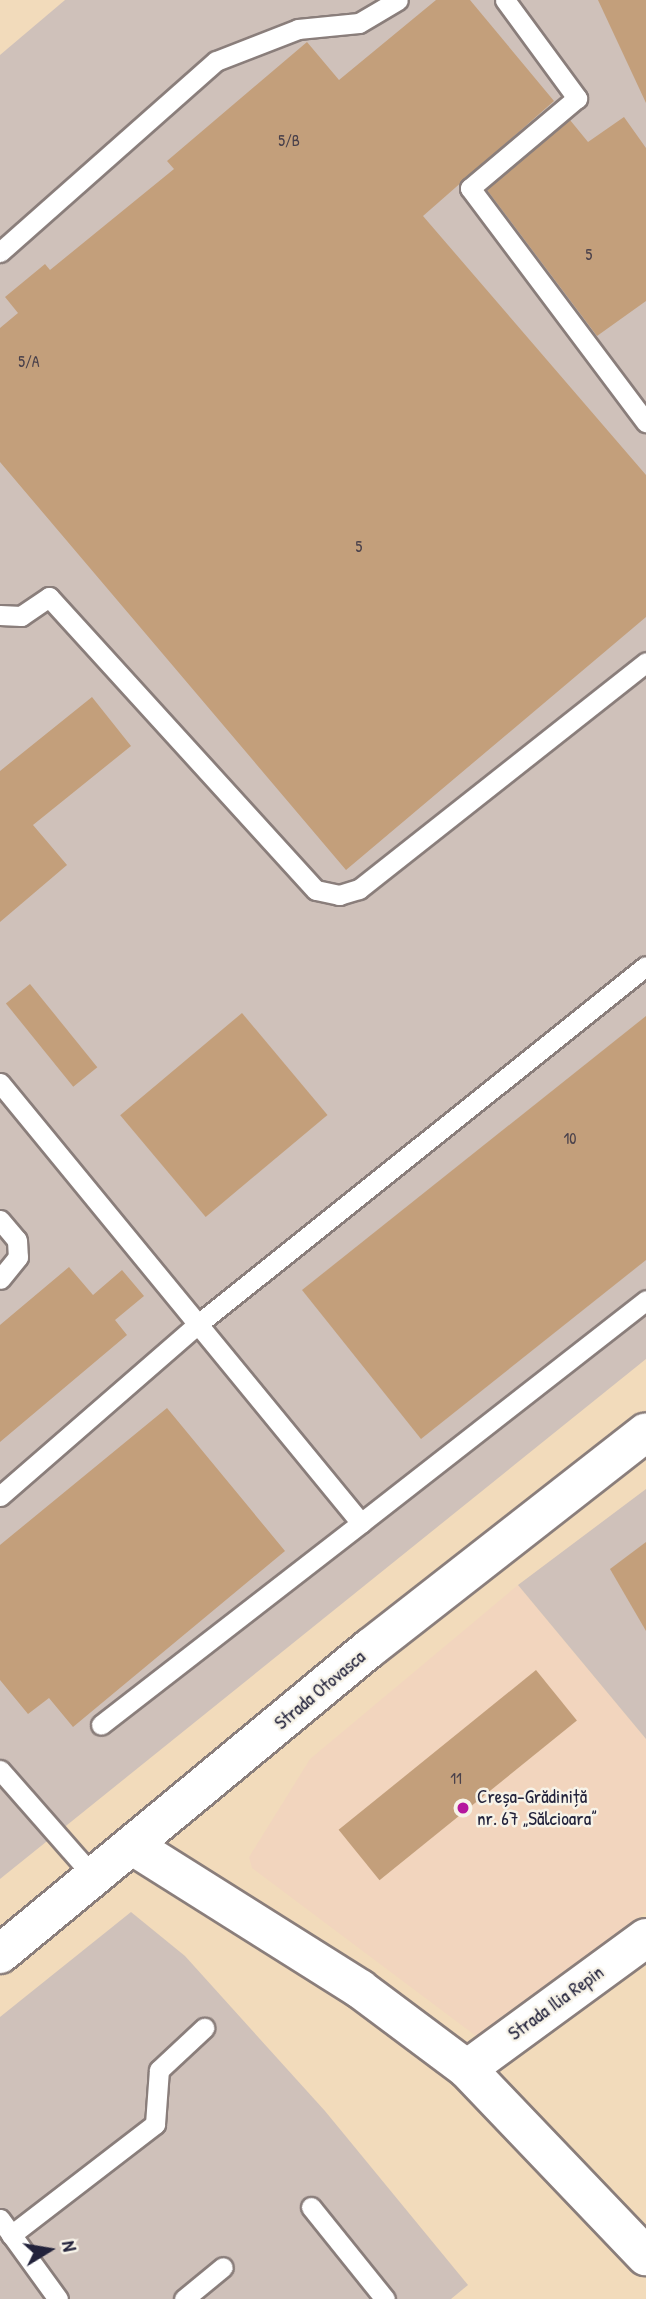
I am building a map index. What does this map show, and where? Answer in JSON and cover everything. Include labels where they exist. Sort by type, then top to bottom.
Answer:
[{"type":"street","name":"Strada Otovasca","points":[[0,1954],[370,1648],[646,1432]]},
{"type":"street","points":[[133,1846],[360,1989],[467,2069],[646,2256]]},
{"type":"street","name":"Strada Ilia Repin","points":[[467,2069],[646,1938]]},
{"type":"lane","points":[[0,252],[216,61],[298,29],[359,23],[398,0]]},
{"type":"lane","points":[[505,0],[577,98],[470,188],[646,422]]},
{"type":"lane","points":[[0,615],[21,616],[49,597],[316,890],[339,895],[359,889],[646,662]]},
{"type":"lane","points":[[0,1496],[198,1324],[646,966]]},
{"type":"lane","points":[[0,1083],[361,1523]]},
{"type":"lane","points":[[0,1220],[17,1240],[18,1257],[0,1279]]},
{"type":"lane","points":[[102,1725],[646,1300]]},
{"type":"lane","points":[[0,1770],[94,1877]]},
{"type":"lane","points":[[58,2299],[6,2227],[155,2124],[159,2070],[204,2028]]},
{"type":"lane","points":[[312,2207],[384,2299]]},
{"type":"lane","points":[[184,2299],[223,2267]]},
{"type":"shaded area","points":[[65,0],[646,0],[646,1359],[0,1879],[0,55]]},
{"type":"shaded area","points":[[646,1489],[646,1739],[518,1585]]},
{"type":"shaded area","name":"Creșa-Grădiniță nr. 67 „Sălcioara”","points":[[518,1585],[646,1739],[646,1912],[476,2036],[252,1868],[249,1857],[310,1759]]},
{"type":"shaded area","points":[[131,1912],[185,1956],[325,2111],[468,2285],[451,2299],[0,2299],[0,2017]]},
{"type":"building","points":[[436,0],[470,0],[554,101],[423,216],[646,475],[646,617],[346,870],[0,462],[0,328],[18,313],[5,297],[45,264],[50,270],[174,169],[167,161],[307,42],[339,80]]},
{"type":"building","points":[[598,0],[646,0],[646,103]]},
{"type":"building","points":[[624,117],[646,148],[646,301],[597,336],[487,190],[570,120],[588,142]]},
{"type":"building","points":[[92,697],[131,746],[33,825],[67,865],[0,922],[0,771]]},
{"type":"building","points":[[30,984],[97,1067],[73,1087],[6,1004]]},
{"type":"building","points":[[242,1013],[327,1115],[206,1217],[120,1115]]},
{"type":"building","points":[[646,1016],[646,1260],[421,1439],[302,1290]]},
{"type":"building","points":[[69,1267],[93,1295],[122,1270],[144,1296],[115,1320],[127,1335],[0,1442],[0,1325]]},
{"type":"building","points":[[167,1408],[285,1551],[73,1727],[49,1698],[28,1714],[0,1680],[0,1545]]},
{"type":"building","points":[[646,1542],[646,1631],[610,1569]]},
{"type":"building","points":[[536,1670],[577,1721],[380,1880],[339,1830]]},
{"type":"place","name":"Creșa-Grădiniță nr. 67 „Sălcioara”","points":[[463,1808]]}]
